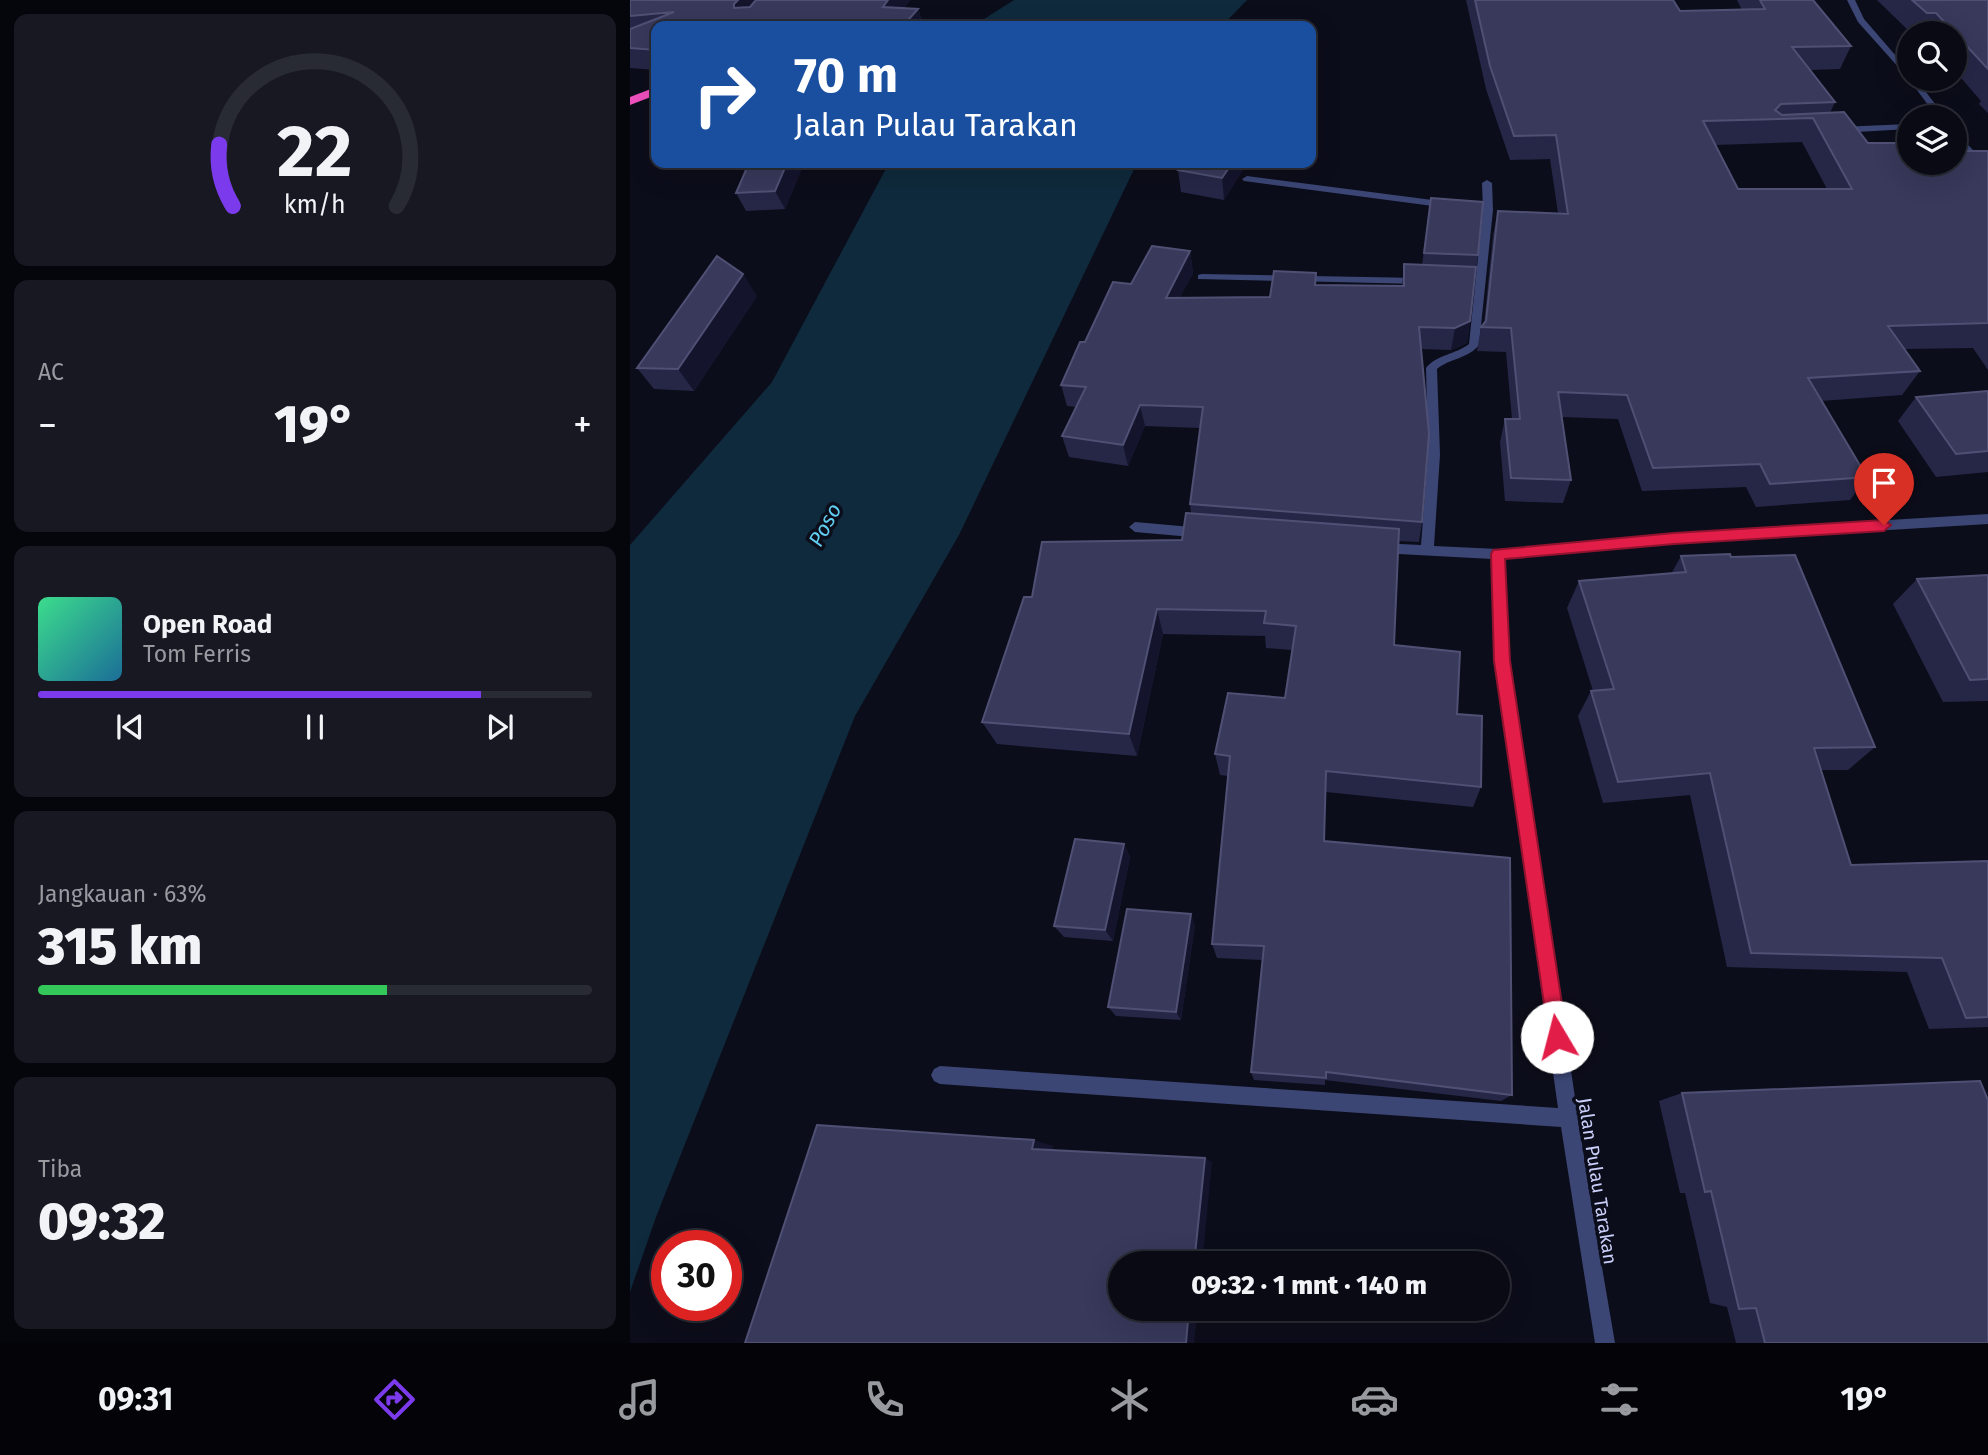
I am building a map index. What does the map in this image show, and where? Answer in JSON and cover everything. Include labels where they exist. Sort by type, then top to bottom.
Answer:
[{"type":"highway","points":[[630,101],[651,92]]},
{"type":"street","points":[[1851,0],[1861,20],[1897,61]]},
{"type":"street","points":[[1826,131],[1897,127]]},
{"type":"street","points":[[1967,148],[1988,172]]},
{"type":"street","points":[[1247,180],[1464,207]]},
{"type":"street","points":[[1427,551],[1434,455],[1431,368],[1436,362],[1472,348],[1480,283],[1482,210],[1488,184]]},
{"type":"street","points":[[1202,277],[1427,281]]},
{"type":"street","points":[[1467,283],[1480,283]]},
{"type":"street","points":[[1360,547],[1498,554],[1674,538],[1988,519]]},
{"type":"street","points":[[1135,527],[1213,534]]},
{"type":"street","name":"Jalan Pulau Tarakan","points":[[1498,554],[1502,661],[1605,1343]]},
{"type":"street","points":[[940,1074],[1569,1118]]},
{"type":"water","points":[[1014,0],[1247,0],[1227,21],[981,21]]},
{"type":"water","name":"Poso","points":[[886,168],[1135,168],[959,535],[855,716],[656,1217],[630,1292],[630,545],[772,382]]},
{"type":"building","points":[[630,0],[738,0],[734,8],[750,7],[756,0],[888,0],[883,7],[918,9],[907,21],[651,21],[651,50],[630,48],[630,29],[674,12],[630,16]]},
{"type":"building","points":[[1475,0],[1673,0],[1680,11],[1765,9],[1760,0],[1813,0],[1851,46],[1792,47],[1835,102],[1781,104],[1775,110],[1782,115],[1844,112],[1868,143],[1897,143],[1897,175],[1967,175],[1967,151],[1988,151],[1988,323],[1888,326],[1920,371],[1808,378],[1867,477],[1770,484],[1760,464],[1653,468],[1627,395],[1558,392],[1571,480],[1511,478],[1505,419],[1520,419],[1511,328],[1481,327],[1486,321],[1498,211],[1568,214],[1556,135],[1514,136],[1490,66]],"holes":[[[1813,118],[1852,189],[1738,189],[1703,121]]]},
{"type":"building","points":[[1912,0],[1988,0],[1988,69],[1967,46],[1967,21],[1943,21],[1936,13],[1927,13]]},
{"type":"building","points":[[747,168],[785,168],[775,191],[736,193]]},
{"type":"building","points":[[1179,168],[1229,168],[1222,178],[1178,170]]},
{"type":"building","points":[[1431,198],[1483,202],[1478,255],[1424,253]]},
{"type":"building","points":[[1152,246],[1190,251],[1166,298],[1270,297],[1274,271],[1316,273],[1315,285],[1404,286],[1404,264],[1476,267],[1470,321],[1455,328],[1419,327],[1429,434],[1422,522],[1190,504],[1203,407],[1140,405],[1123,445],[1062,436],[1086,387],[1061,385],[1080,342],[1085,342],[1113,282],[1131,284]]},
{"type":"building","points":[[717,256],[743,274],[678,369],[637,368]]},
{"type":"building","points":[[1988,391],[1988,451],[1956,454],[1916,397]]},
{"type":"building","points":[[1186,513],[1399,529],[1394,645],[1460,652],[1457,714],[1482,716],[1481,787],[1326,771],[1324,841],[1510,858],[1512,1095],[1326,1072],[1326,1078],[1251,1072],[1264,946],[1212,944],[1230,756],[1215,754],[1228,693],[1285,698],[1296,626],[1264,623],[1266,611],[1157,609],[1129,734],[982,722],[1024,597],[1032,597],[1042,542],[1182,540]]},
{"type":"building","points":[[1730,554],[1731,557],[1795,555],[1875,747],[1814,748],[1851,865],[1988,861],[1988,1017],[1966,1018],[1942,958],[1751,953],[1710,773],[1618,782],[1591,691],[1614,689],[1579,581],[1686,572],[1681,556]]},
{"type":"building","points":[[1988,575],[1988,679],[1970,680],[1917,579]]},
{"type":"building","points":[[1075,839],[1124,844],[1105,930],[1054,926]]},
{"type":"building","points":[[1127,909],[1191,914],[1176,1012],[1108,1007]]},
{"type":"building","points":[[1980,1081],[1988,1100],[1988,1343],[1765,1343],[1756,1308],[1739,1309],[1711,1191],[1705,1192],[1682,1093]]},
{"type":"building","points":[[817,1125],[1034,1140],[1032,1149],[1205,1158],[1195,1251],[1108,1251],[1108,1321],[1188,1321],[1186,1343],[745,1343]]},
{"type":"route","points":[[1557,1037],[1502,661],[1498,554],[1674,538],[1884,525]]}]
